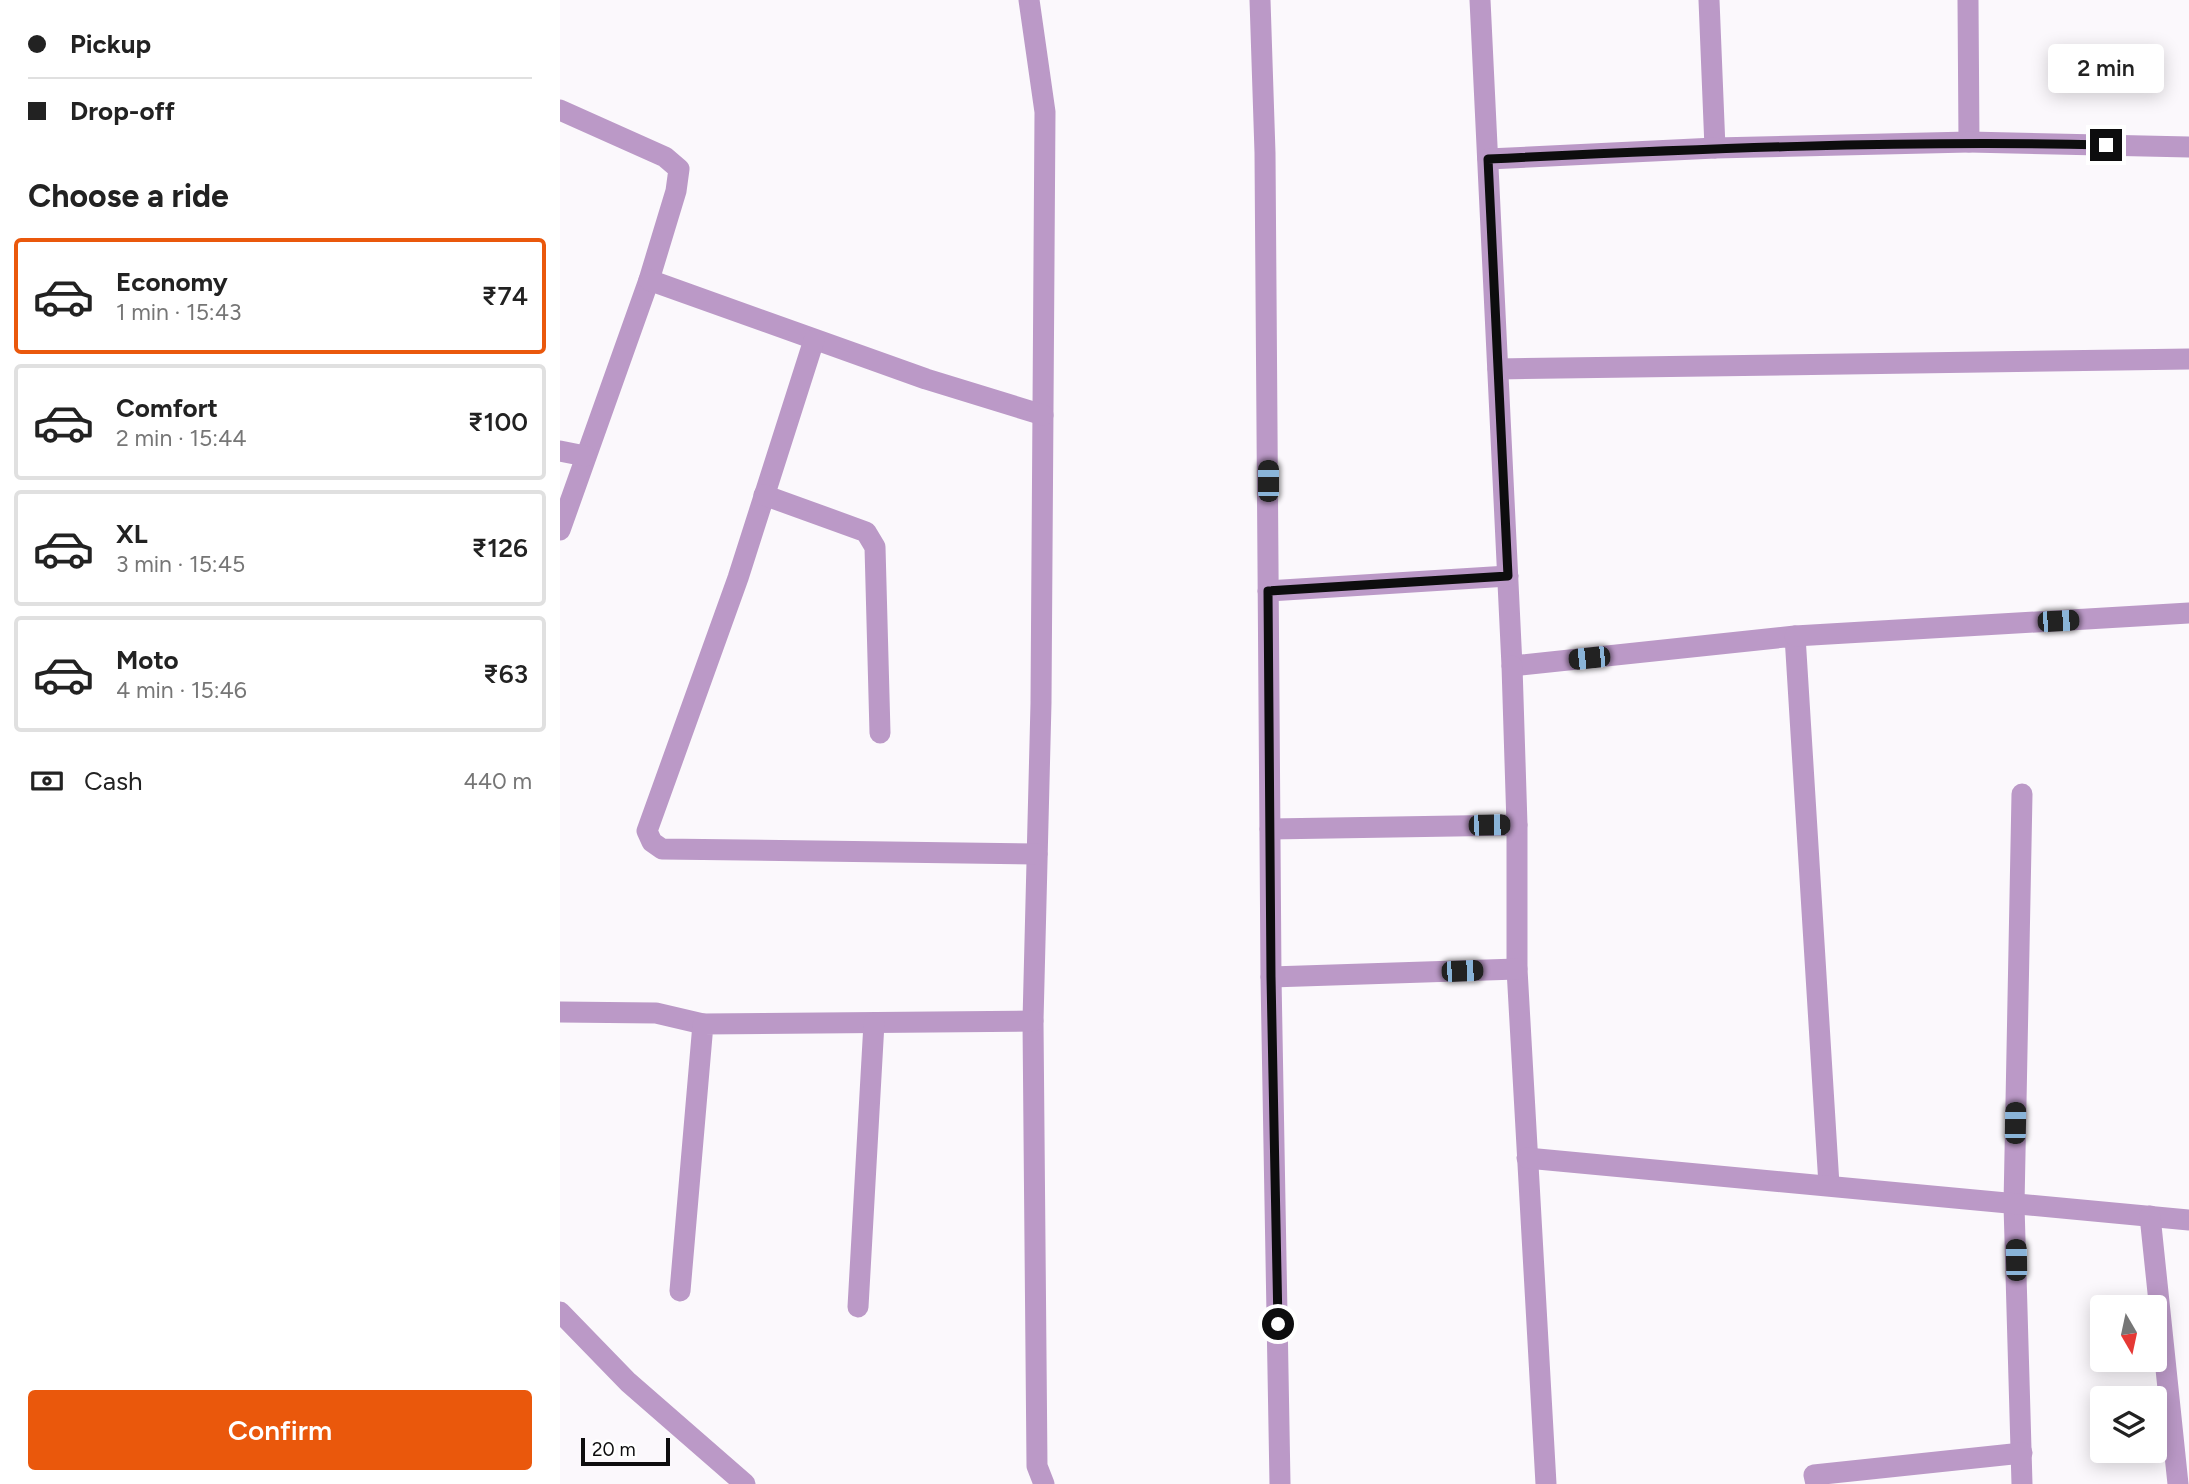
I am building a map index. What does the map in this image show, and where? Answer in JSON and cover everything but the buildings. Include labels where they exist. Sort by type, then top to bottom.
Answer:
[{"type":"street","points":[[1029,0],[1045,112],[1041,703],[1033,1021],[1037,1466],[1044,1484]]},
{"type":"street","points":[[1260,0],[1265,153],[1271,977],[1280,1484]]},
{"type":"street","points":[[1480,0],[1512,667],[1517,825],[1517,969],[1546,1484]]},
{"type":"street","points":[[1709,0],[1715,148]]},
{"type":"street","points":[[1968,0],[1969,142]]},
{"type":"street","points":[[560,110],[665,157],[679,169],[676,191],[649,280],[560,530]]},
{"type":"street","points":[[1488,159],[1715,148],[1969,142],[2189,147]]},
{"type":"street","points":[[649,280],[926,379],[1043,415]]},
{"type":"street","points":[[814,340],[733,591],[647,831],[652,842],[662,849],[1037,854]]},
{"type":"street","points":[[1498,369],[2189,359]]},
{"type":"street","points":[[560,452],[584,457]]},
{"type":"street","points":[[764,495],[866,532],[875,547],[880,733]]},
{"type":"street","points":[[1268,591],[1508,576]]},
{"type":"street","points":[[1512,667],[1795,636],[2189,613]]},
{"type":"street","points":[[1795,636],[1829,1185]]},
{"type":"street","points":[[2022,794],[2014,1205],[2022,1484]]},
{"type":"street","points":[[1270,829],[1517,825]]},
{"type":"street","points":[[1271,977],[1517,969]]},
{"type":"street","points":[[560,1012],[656,1013],[703,1024],[1033,1021]]},
{"type":"street","points":[[858,1307],[874,1023]]},
{"type":"street","points":[[680,1291],[703,1024]]},
{"type":"street","points":[[1527,1158],[2189,1220]]},
{"type":"street","points":[[2150,1216],[2178,1484]]},
{"type":"street","points":[[560,1312],[628,1382],[745,1484]]},
{"type":"street","points":[[1816,1484],[1814,1475],[2022,1453]]},
{"type":"route","points":[[1278,1324],[1271,977],[1268,591],[1508,576],[1488,159],[1715,148],[1969,142],[2106,145]]}]
